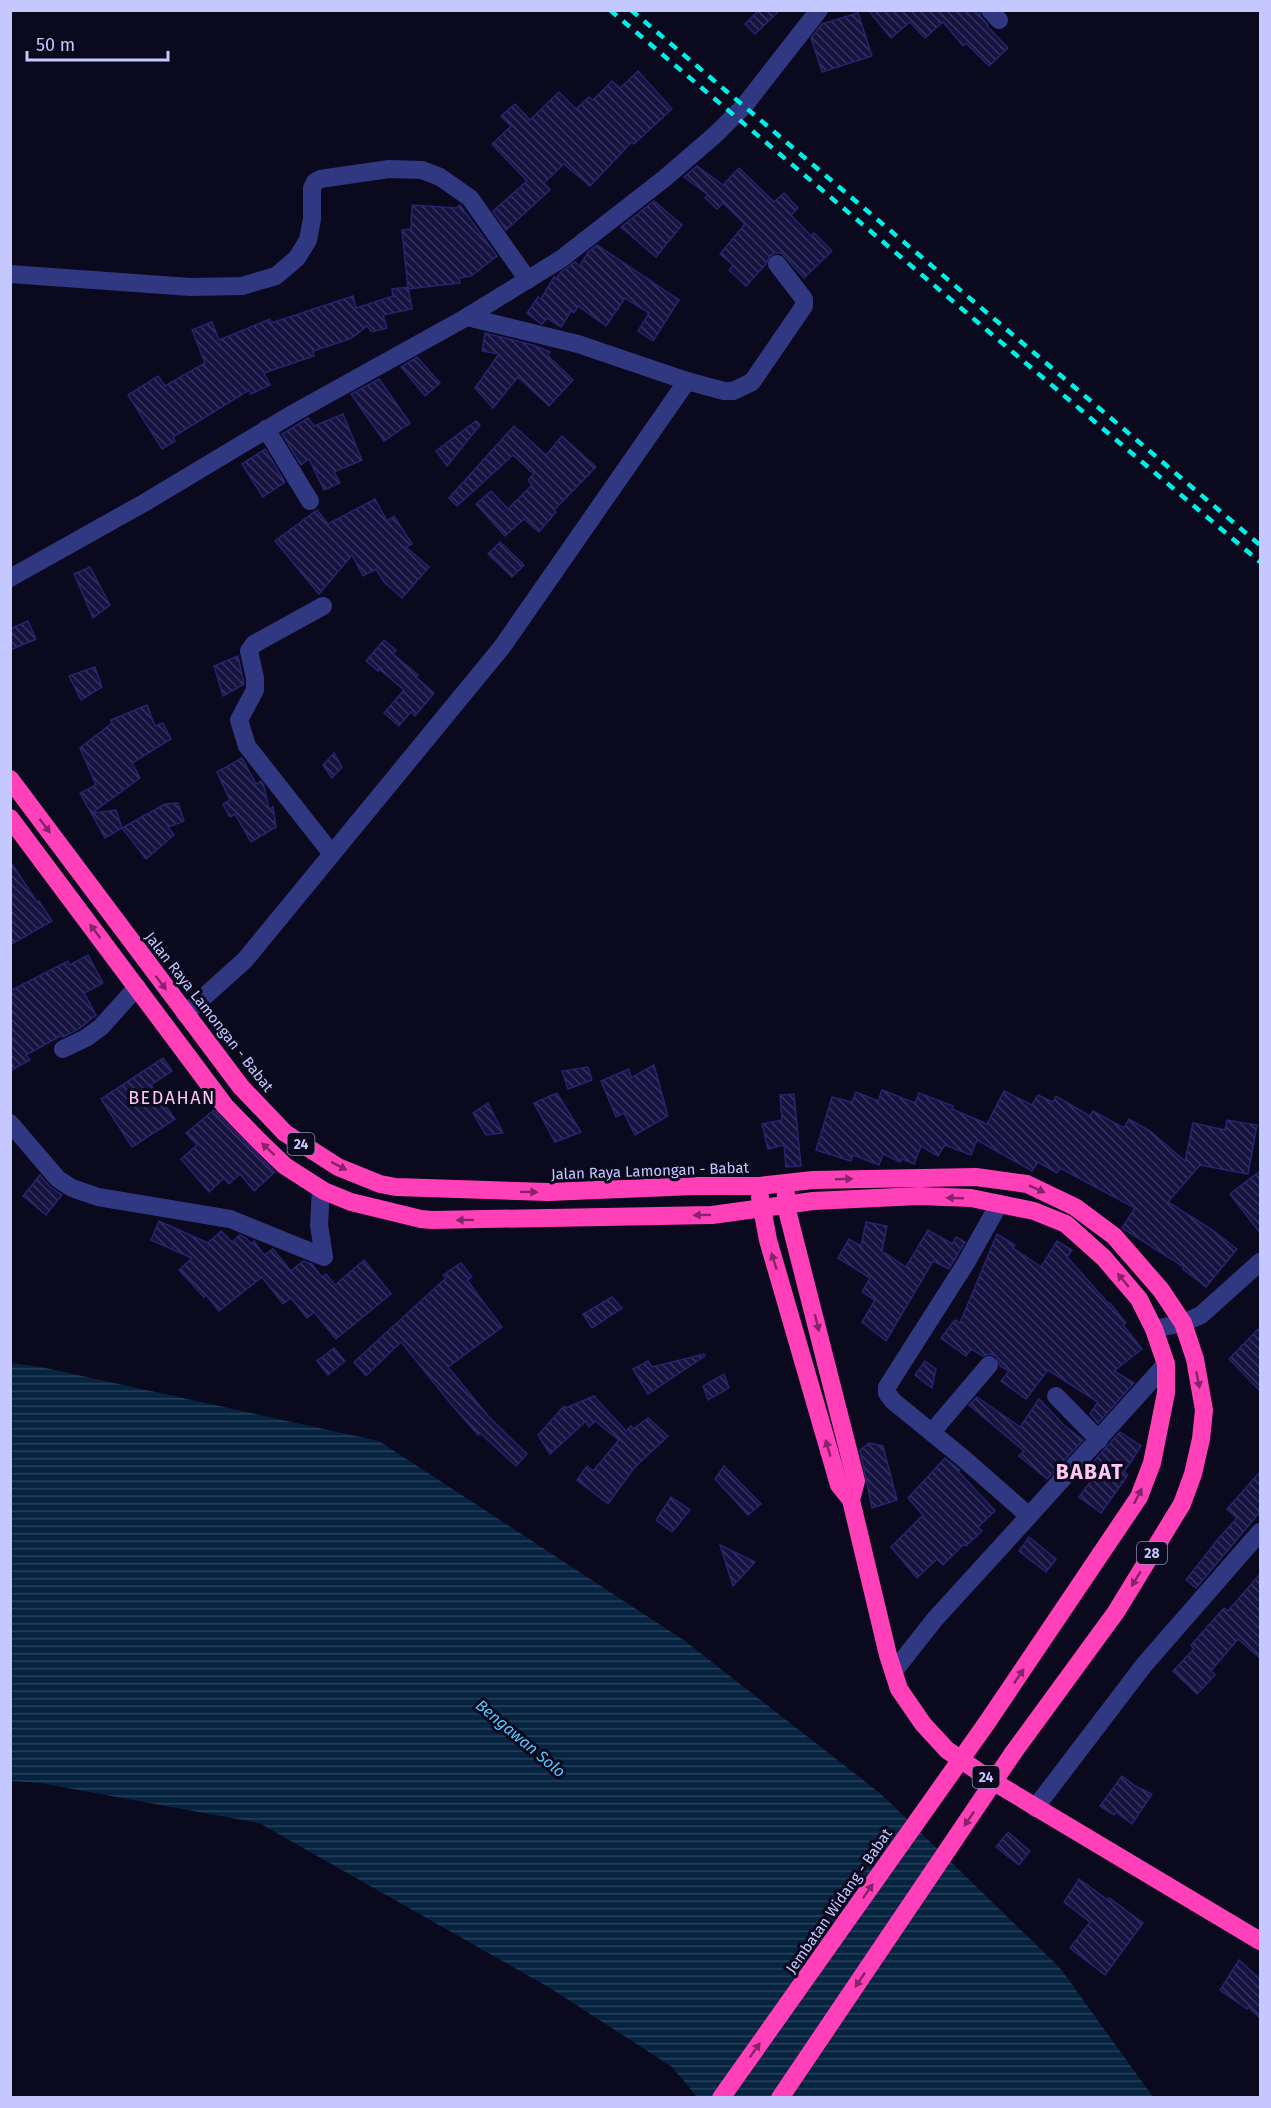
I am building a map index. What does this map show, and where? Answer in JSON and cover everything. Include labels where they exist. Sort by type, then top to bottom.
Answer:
[{"type":"highway","name":"Jalan Raya Lamongan - Babat","points":[[10,779],[241,1087],[285,1133],[338,1167],[380,1184],[414,1190],[548,1192],[695,1186],[759,1186]]},
{"type":"highway","name":"24","points":[[10,818],[225,1106],[285,1166],[321,1189],[351,1202],[432,1220],[712,1215],[760,1208],[839,1485],[851,1500],[888,1654],[899,1689],[923,1724],[947,1750],[1035,1808],[1260,1941]]},
{"type":"highway","name":"28","points":[[780,2097],[1013,1753],[1116,1612],[1182,1504],[1190,1484],[1201,1439],[1204,1410],[1194,1359],[1183,1323],[1161,1290],[1114,1236],[1075,1207],[1027,1184],[976,1177],[813,1180],[785,1184]]},
{"type":"highway","name":"24","points":[[759,1186],[785,1184],[786,1206],[856,1481],[851,1500]]},
{"type":"highway","points":[[759,1186],[760,1208]]},
{"type":"highway","name":"Jembatan Widang - Babat","points":[[721,2097],[986,1724],[1139,1497],[1152,1463],[1166,1393],[1166,1364],[1154,1329],[1139,1299],[1104,1258],[1066,1224],[1034,1211],[972,1198],[919,1196],[813,1201],[760,1208]]},
{"type":"street","points":[[10,578],[144,503],[267,429],[467,317],[569,253],[716,134],[744,106],[819,10]]},
{"type":"street","points":[[10,274],[190,287],[242,286],[276,276],[297,258],[308,240],[312,219],[312,188],[315,182],[320,179],[389,169],[422,170],[440,177],[470,198],[528,280]]},
{"type":"street","points":[[467,317],[578,344],[687,381],[724,391],[733,391],[752,382],[805,303],[777,264]]},
{"type":"street","points":[[185,1014],[245,960],[502,647],[687,381]]},
{"type":"street","points":[[267,429],[310,501]]},
{"type":"street","points":[[323,606],[250,648],[255,690],[239,720],[248,746],[332,854]]},
{"type":"street","points":[[63,1049],[86,1038],[100,1027],[137,987]]},
{"type":"street","points":[[10,1123],[51,1172],[72,1188],[98,1197],[230,1219],[324,1257],[319,1225],[321,1189]]},
{"type":"street","points":[[999,1204],[966,1263],[886,1387],[893,1401],[1029,1516]]},
{"type":"street","points":[[1154,1329],[1183,1323],[1201,1315],[1260,1262]]},
{"type":"street","points":[[894,1671],[935,1619],[1166,1364]]},
{"type":"street","points":[[932,1432],[989,1365]]},
{"type":"street","points":[[1056,1396],[1099,1440]]},
{"type":"street","points":[[1035,1808],[1144,1665],[1260,1532]]},
{"type":"water","name":"Bengawan Solo","points":[[11,1363],[41,1367],[379,1441],[685,1641],[881,1794],[1060,1968],[1153,2097],[697,2097],[672,2067],[550,1988],[259,1823],[40,1783],[11,1781]]},
{"type":"building","points":[[759,10],[780,10],[755,34],[745,24]]},
{"type":"building","points":[[868,10],[979,10],[987,26],[1008,48],[989,66],[966,43],[963,46],[943,22],[925,38],[910,22],[891,38]]},
{"type":"building","points":[[858,13],[872,56],[822,72],[811,38],[822,24]]},
{"type":"building","points":[[638,71],[672,109],[634,144],[632,142],[590,186],[564,164],[544,183],[550,190],[506,230],[493,211],[527,181],[492,144],[511,126],[501,116],[515,104],[530,120],[559,92],[576,109],[589,97],[593,100],[612,81],[620,88]]},
{"type":"building","points":[[697,166],[723,185],[739,168],[774,202],[784,193],[798,208],[791,215],[811,236],[814,233],[832,251],[804,278],[781,253],[775,253],[746,286],[729,270],[733,265],[720,254],[745,224],[723,203],[717,209],[705,198],[708,195],[684,177]]},
{"type":"building","points":[[654,201],[682,225],[656,257],[621,227]]},
{"type":"building","points":[[412,205],[456,208],[460,205],[497,256],[471,276],[459,278],[460,283],[408,289],[402,230],[411,229]]},
{"type":"building","points":[[597,245],[679,300],[653,341],[638,331],[649,313],[625,298],[606,326],[578,306],[574,313],[571,311],[561,327],[547,318],[542,324],[527,313],[538,297],[541,299],[554,277],[556,279],[561,272],[575,262],[580,266],[588,252]]},
{"type":"building","points":[[408,287],[412,309],[383,315],[387,328],[372,332],[367,326],[350,339],[313,351],[314,356],[264,373],[270,385],[251,394],[249,390],[173,437],[175,441],[162,449],[128,395],[158,376],[165,386],[205,363],[192,330],[212,322],[219,340],[270,319],[271,323],[353,296],[356,308],[393,296],[392,289]]},
{"type":"building","points":[[485,333],[533,345],[550,352],[548,356],[573,380],[549,406],[518,377],[493,408],[475,388],[499,354],[482,351]]},
{"type":"building","points":[[417,357],[440,383],[425,396],[401,367]]},
{"type":"building","points":[[379,379],[410,423],[384,441],[351,394]]},
{"type":"building","points":[[343,414],[362,460],[334,472],[340,483],[324,490],[309,459],[301,465],[282,434],[308,418],[314,426]]},
{"type":"building","points":[[476,421],[480,425],[447,466],[436,451]]},
{"type":"building","points":[[514,426],[546,455],[562,436],[596,467],[554,510],[556,512],[539,532],[524,519],[505,536],[476,504],[491,491],[508,509],[532,485],[528,480],[534,474],[513,455],[457,506],[449,498]]},
{"type":"building","points":[[265,449],[285,482],[263,497],[242,464]]},
{"type":"building","points":[[375,499],[387,521],[394,516],[412,544],[406,547],[429,567],[402,598],[384,582],[376,569],[363,576],[352,555],[319,594],[275,541],[317,510],[328,524]]},
{"type":"building","points":[[500,542],[524,565],[512,577],[488,554]]},
{"type":"building","points":[[90,567],[110,605],[93,618],[74,574]]},
{"type":"building","points":[[28,621],[36,639],[10,650],[10,629]]},
{"type":"building","points":[[384,640],[396,650],[393,654],[418,675],[416,677],[434,693],[415,716],[411,712],[399,726],[384,713],[404,690],[366,661]]},
{"type":"building","points":[[238,656],[244,684],[223,696],[214,666]]},
{"type":"building","points":[[95,667],[102,687],[81,700],[69,676]]},
{"type":"building","points":[[147,705],[155,726],[163,723],[171,739],[132,763],[140,778],[92,813],[116,810],[122,828],[105,838],[80,793],[96,785],[80,748],[112,723],[111,720]]},
{"type":"building","points":[[334,753],[342,767],[332,778],[323,765]]},
{"type":"building","points":[[242,758],[256,784],[261,781],[264,786],[269,809],[273,807],[276,827],[251,842],[235,814],[230,817],[223,804],[230,800],[217,772]]},
{"type":"building","points":[[178,803],[184,821],[168,827],[174,835],[146,859],[122,828],[165,804]]},
{"type":"building","points":[[10,861],[52,921],[10,945]]},
{"type":"building","points":[[88,955],[103,983],[84,993],[96,1015],[80,1028],[26,1055],[30,1060],[10,1071],[10,991],[68,961],[70,965]]},
{"type":"building","points":[[163,1058],[172,1071],[151,1085],[175,1119],[132,1147],[101,1099]]},
{"type":"building","points":[[654,1065],[668,1116],[635,1135],[624,1113],[616,1117],[601,1081],[629,1069],[631,1078]]},
{"type":"building","points":[[588,1067],[592,1080],[568,1089],[562,1071]]},
{"type":"building","points":[[882,1090],[915,1103],[919,1093],[953,1106],[952,1109],[987,1124],[1004,1091],[1032,1105],[1038,1095],[1053,1102],[1056,1096],[1090,1116],[1093,1111],[1124,1128],[1129,1119],[1150,1131],[1185,1161],[1193,1123],[1225,1130],[1227,1120],[1257,1125],[1248,1174],[1200,1165],[1168,1202],[1211,1229],[1237,1249],[1206,1287],[1183,1269],[1184,1267],[1122,1228],[1135,1208],[1060,1168],[1057,1173],[1038,1162],[1032,1171],[977,1140],[971,1155],[945,1145],[938,1156],[921,1146],[914,1164],[902,1159],[900,1162],[883,1154],[879,1165],[853,1155],[851,1161],[816,1150],[832,1097],[852,1102],[856,1092],[878,1101]]},
{"type":"building","points":[[557,1093],[581,1132],[555,1142],[534,1103]]},
{"type":"building","points":[[794,1094],[801,1166],[786,1167],[784,1145],[768,1149],[762,1124],[782,1120],[780,1095]]},
{"type":"building","points":[[488,1103],[503,1133],[486,1135],[473,1113]]},
{"type":"building","points":[[214,1110],[275,1172],[254,1191],[240,1174],[229,1184],[224,1178],[209,1192],[181,1159],[197,1145],[186,1133]]},
{"type":"building","points":[[1260,1171],[1260,1233],[1230,1194]]},
{"type":"building","points":[[40,1175],[50,1187],[62,1195],[46,1215],[23,1196]]},
{"type":"building","points":[[159,1221],[208,1243],[221,1231],[232,1242],[240,1235],[251,1244],[254,1241],[264,1255],[273,1249],[291,1271],[303,1261],[312,1264],[322,1277],[326,1274],[335,1285],[364,1260],[391,1294],[336,1339],[314,1312],[307,1318],[291,1298],[283,1304],[262,1277],[219,1311],[206,1295],[204,1297],[179,1270],[192,1258],[151,1240]]},
{"type":"building","points":[[866,1222],[887,1226],[882,1251],[906,1267],[928,1230],[952,1244],[956,1237],[965,1242],[949,1269],[933,1261],[886,1341],[862,1322],[875,1300],[862,1292],[870,1278],[838,1258],[849,1239],[861,1246]]},
{"type":"building","points":[[997,1234],[1015,1245],[1013,1248],[1041,1267],[1057,1241],[1072,1250],[1067,1257],[1110,1303],[1126,1323],[1123,1325],[1142,1349],[1114,1371],[1134,1383],[1098,1423],[1090,1414],[1098,1402],[1048,1370],[1026,1399],[1001,1381],[1009,1371],[1000,1366],[996,1356],[990,1354],[983,1356],[971,1349],[966,1356],[941,1338],[955,1320],[960,1323]]},
{"type":"building","points":[[461,1263],[472,1277],[467,1280],[502,1327],[448,1367],[489,1417],[527,1454],[516,1466],[480,1433],[478,1435],[401,1342],[366,1376],[354,1362],[446,1278],[443,1275]]},
{"type":"building","points":[[612,1297],[622,1308],[592,1328],[583,1314]]},
{"type":"building","points":[[1260,1327],[1260,1391],[1229,1359]]},
{"type":"building","points":[[334,1348],[345,1361],[328,1375],[317,1361]]},
{"type":"building","points":[[704,1354],[705,1356],[648,1394],[633,1369],[648,1361],[652,1367]]},
{"type":"building","points":[[925,1361],[936,1369],[932,1388],[915,1375]]},
{"type":"building","points":[[724,1374],[729,1388],[708,1400],[703,1386]]},
{"type":"building","points":[[594,1396],[626,1431],[631,1426],[633,1429],[648,1418],[668,1436],[634,1468],[608,1504],[577,1480],[587,1466],[593,1471],[619,1440],[595,1421],[589,1427],[586,1421],[550,1454],[538,1435],[564,1406],[566,1408]]},
{"type":"building","points":[[977,1397],[1020,1427],[1039,1399],[1064,1425],[1083,1440],[1047,1479],[1019,1456],[1024,1451],[969,1405]]},
{"type":"building","points":[[1120,1432],[1141,1446],[1124,1472],[1128,1475],[1101,1513],[1079,1497],[1093,1478],[1084,1472]]},
{"type":"building","points":[[869,1443],[883,1446],[897,1500],[872,1508],[860,1450]]},
{"type":"building","points":[[945,1458],[960,1470],[958,1471],[995,1511],[978,1527],[982,1531],[966,1546],[964,1544],[943,1565],[937,1559],[917,1578],[891,1547],[923,1515],[908,1498]]},
{"type":"building","points":[[724,1466],[761,1504],[748,1515],[715,1479]]},
{"type":"building","points":[[1260,1472],[1260,1512],[1196,1588],[1186,1580],[1237,1518],[1227,1509]]},
{"type":"building","points":[[671,1497],[690,1510],[672,1532],[656,1520]]},
{"type":"building","points":[[1029,1537],[1056,1559],[1046,1572],[1019,1551]]},
{"type":"building","points":[[720,1545],[755,1562],[733,1586]]},
{"type":"building","points":[[1260,1574],[1260,1658],[1238,1639],[1211,1671],[1215,1675],[1197,1694],[1173,1671],[1194,1649],[1191,1645],[1224,1608],[1228,1611]]},
{"type":"building","points":[[1122,1776],[1135,1786],[1152,1794],[1132,1824],[1116,1812],[1114,1815],[1100,1806]]},
{"type":"building","points":[[1008,1832],[1030,1851],[1019,1865],[996,1847]]},
{"type":"building","points":[[1079,1879],[1143,1923],[1105,1975],[1070,1948],[1090,1922],[1064,1902]]},
{"type":"building","points":[[1239,1960],[1260,1979],[1260,2018],[1248,2007],[1247,2009],[1220,1990]]},
{"type":"railway","points":[[610,10],[1260,562]]},
{"type":"railway","points":[[631,10],[1260,545]]},
{"type":"district","name":"BEDAHAN","points":[[172,1098]]},
{"type":"district","name":"BABAT","points":[[1090,1472]]}]
